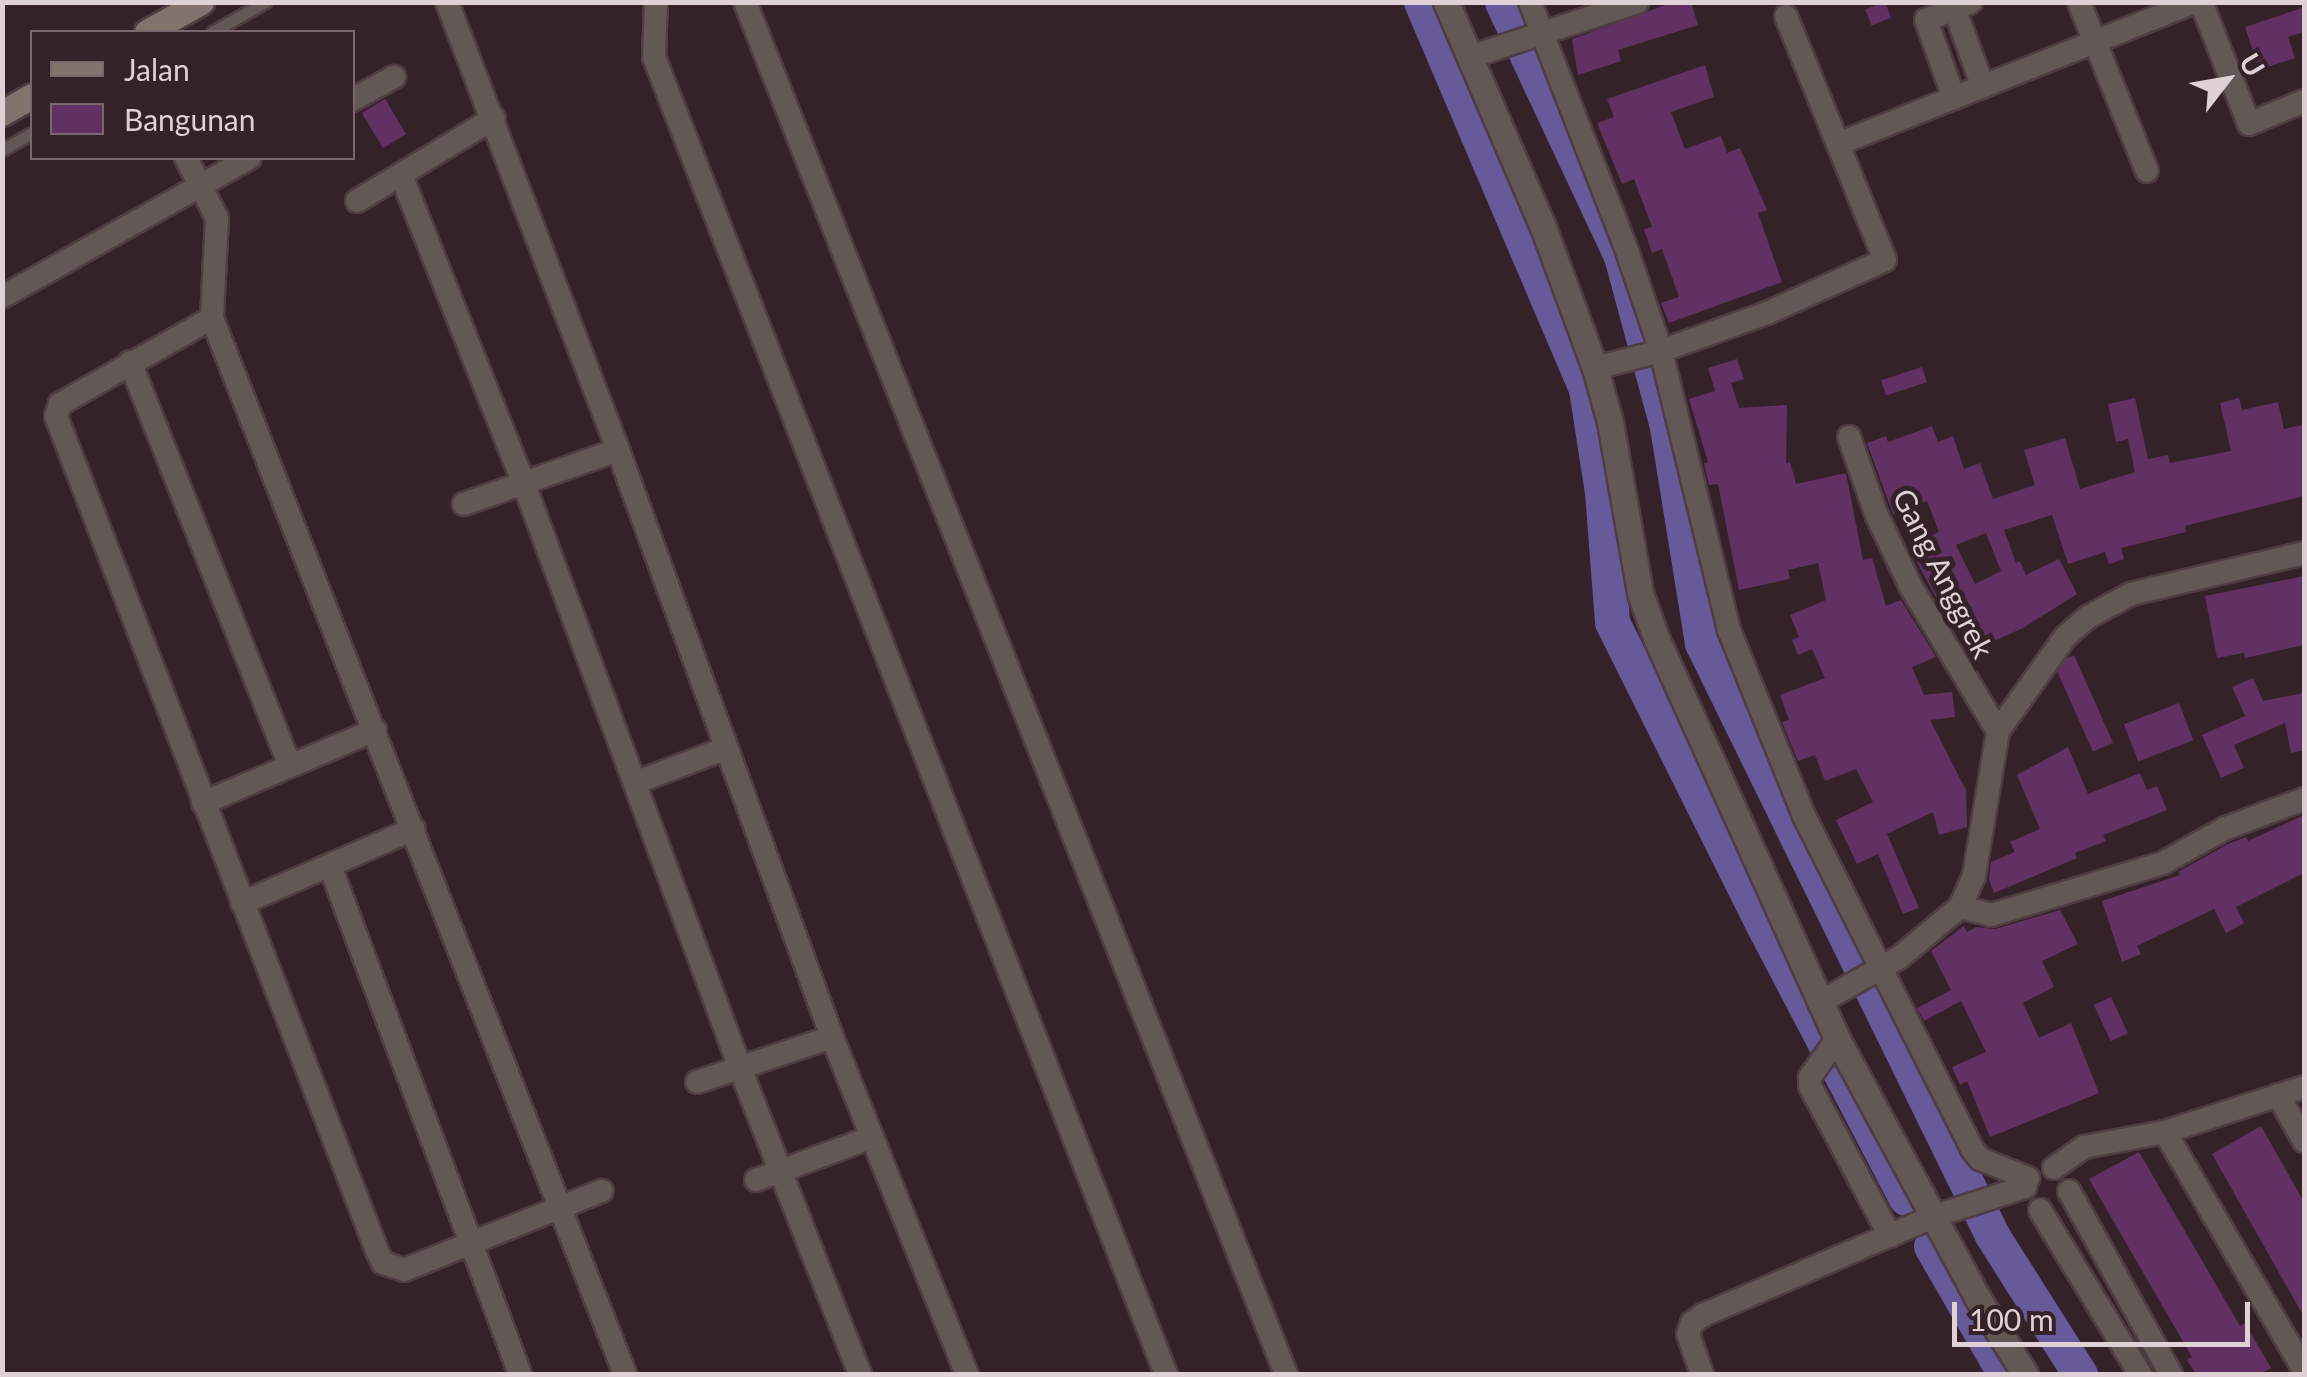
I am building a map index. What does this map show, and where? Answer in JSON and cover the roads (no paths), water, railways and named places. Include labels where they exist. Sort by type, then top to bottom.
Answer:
[{"type":"main road","points":[[151,30],[201,2]]},
{"type":"main road","points":[[2,113],[30,97]]},
{"type":"street","points":[[447,2],[618,450],[832,1037],[967,1374]]},
{"type":"street","points":[[656,2],[654,57],[1166,1374]]},
{"type":"street","points":[[745,2],[1286,1374]]},
{"type":"street","points":[[1446,2],[1483,53],[1607,365],[1648,618],[1829,998],[1830,1047],[1943,1213],[2025,1374]]},
{"type":"street","points":[[1530,2],[1656,352],[1729,630],[1804,816],[1874,973],[1976,1155],[2027,1182]]},
{"type":"street","points":[[1483,53],[1637,2]]},
{"type":"street","points":[[2079,2],[2147,172]]},
{"type":"street","points":[[1838,144],[2194,2]]},
{"type":"street","points":[[2202,2],[2249,124],[2304,101]]},
{"type":"street","points":[[1954,98],[1926,20],[1959,5],[1983,86]]},
{"type":"street","points":[[1607,365],[1766,313],[1885,260],[1786,16]]},
{"type":"street","points":[[355,98],[394,77]]},
{"type":"street","points":[[356,201],[494,118]]},
{"type":"street","points":[[2,297],[211,172],[244,160]]},
{"type":"street","points":[[211,172],[217,218],[212,318],[626,1374]]},
{"type":"street","points":[[401,175],[524,484],[740,1068],[860,1374]]},
{"type":"street","points":[[212,318],[60,404],[56,416],[202,803],[383,1263],[404,1270],[469,1241],[602,1192]]},
{"type":"street","points":[[130,362],[289,764]]},
{"type":"street","name":"Gang Anggrek","points":[[1849,437],[1887,538],[1998,731]]},
{"type":"street","points":[[464,504],[618,450]]},
{"type":"street","points":[[1829,998],[1874,973],[1960,907],[1974,876],[1998,731],[2066,638],[2110,602],[2156,586],[2304,553]]},
{"type":"street","points":[[202,803],[375,730]]},
{"type":"street","points":[[637,782],[727,748]]},
{"type":"street","points":[[1960,907],[1991,915],[2163,863],[2226,828],[2304,798]]},
{"type":"street","points":[[242,903],[414,829]]},
{"type":"street","points":[[330,866],[520,1374]]},
{"type":"street","points":[[697,1082],[832,1037]]},
{"type":"street","points":[[1830,1047],[1810,1077],[1816,1103],[1890,1236]]},
{"type":"street","points":[[2054,1168],[2063,1158],[2084,1147],[2165,1132],[2304,1087]]},
{"type":"street","points":[[2278,1095],[2304,1141]]},
{"type":"street","points":[[2165,1132],[2304,1370]]},
{"type":"street","points":[[756,1180],[872,1137]]},
{"type":"street","points":[[1702,1374],[1691,1349],[1692,1323],[1943,1213],[2027,1182],[2039,1168],[2054,1168],[2066,1177],[2170,1374]]},
{"type":"street","points":[[2027,1182],[2029,1202],[2040,1210],[2140,1374]]},
{"type":"street","points":[[2040,1210],[2060,1208],[2070,1191]]},
{"type":"lane","points":[[216,30],[265,2]]},
{"type":"lane","points":[[2,132],[6,148],[30,134]]},
{"type":"waterway","points":[[1421,2],[1586,389],[1602,492],[1612,622],[1762,923],[1906,1198]]},
{"type":"waterway","points":[[1502,2],[1621,256],[1667,427],[1702,643],[1992,1235],[2080,1374]]},
{"type":"waterway","points":[[1931,1246],[2005,1374]]}]
